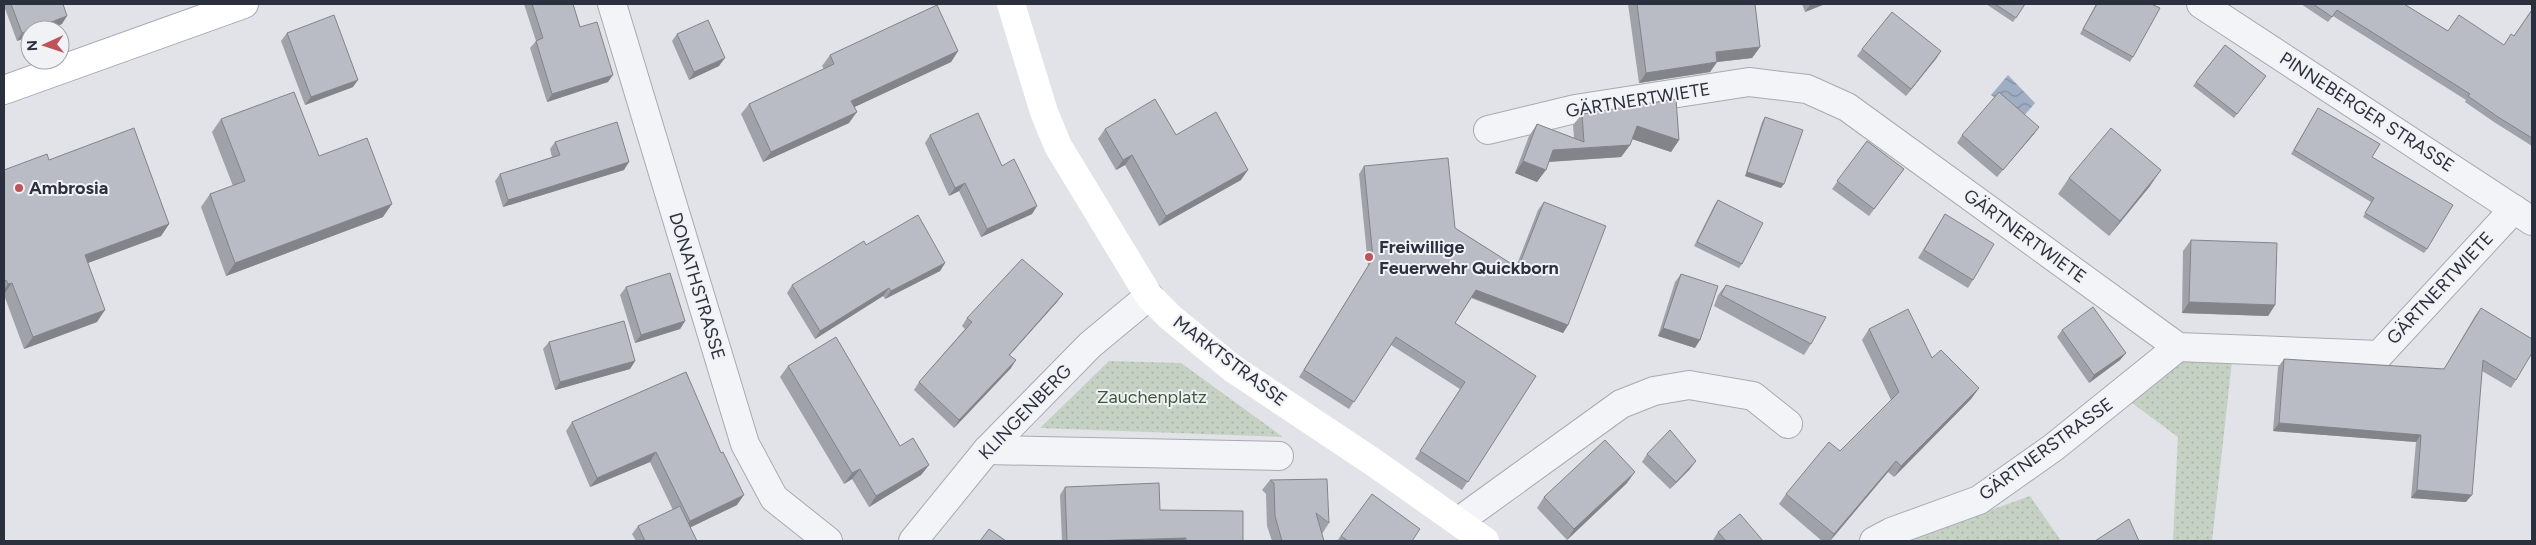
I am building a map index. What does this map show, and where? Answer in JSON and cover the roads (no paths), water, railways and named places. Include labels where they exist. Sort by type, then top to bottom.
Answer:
[{"type":"main road","points":[[4,90],[244,4]]},
{"type":"main road","name":"MARKTSTRASSE","points":[[1011,4],[1044,112],[1058,146],[1149,296],[1170,318],[1232,368],[1459,521],[1485,541]]},
{"type":"street","name":"DONATHSTRASSE","points":[[612,4],[745,444],[774,498],[828,541]]},
{"type":"street","name":"PINNEBERGER STRASSE","points":[[2201,4],[2523,215]]},
{"type":"street","name":"GÄRTNERTWIETE","points":[[1488,130],[1575,108],[1748,82],[1807,89],[1847,107],[2178,347],[2379,355],[2523,215]]},
{"type":"street","name":"KLINGENBERG","points":[[913,541],[987,450],[1090,344],[1149,296]]},
{"type":"street","name":"GÄRTNERSTRASSE","points":[[1874,541],[1892,532],[1978,500],[2054,447],[2178,347]]},
{"type":"street","points":[[1459,521],[1621,404],[1654,391],[1689,385],[1753,396],[1788,424]]},
{"type":"street","points":[[987,450],[1279,456]]},
{"type":"water","points":[[2008,75],[2035,103],[2023,117],[1991,95]]},
{"type":"place","name":"Ambrosia","points":[[19,188]]},
{"type":"place","name":"Freiwillige Feuerwehr Quickborn","points":[[1369,257]]},
{"type":"park label","name":"Zauchenplatz","points":[[1152,397]]}]
